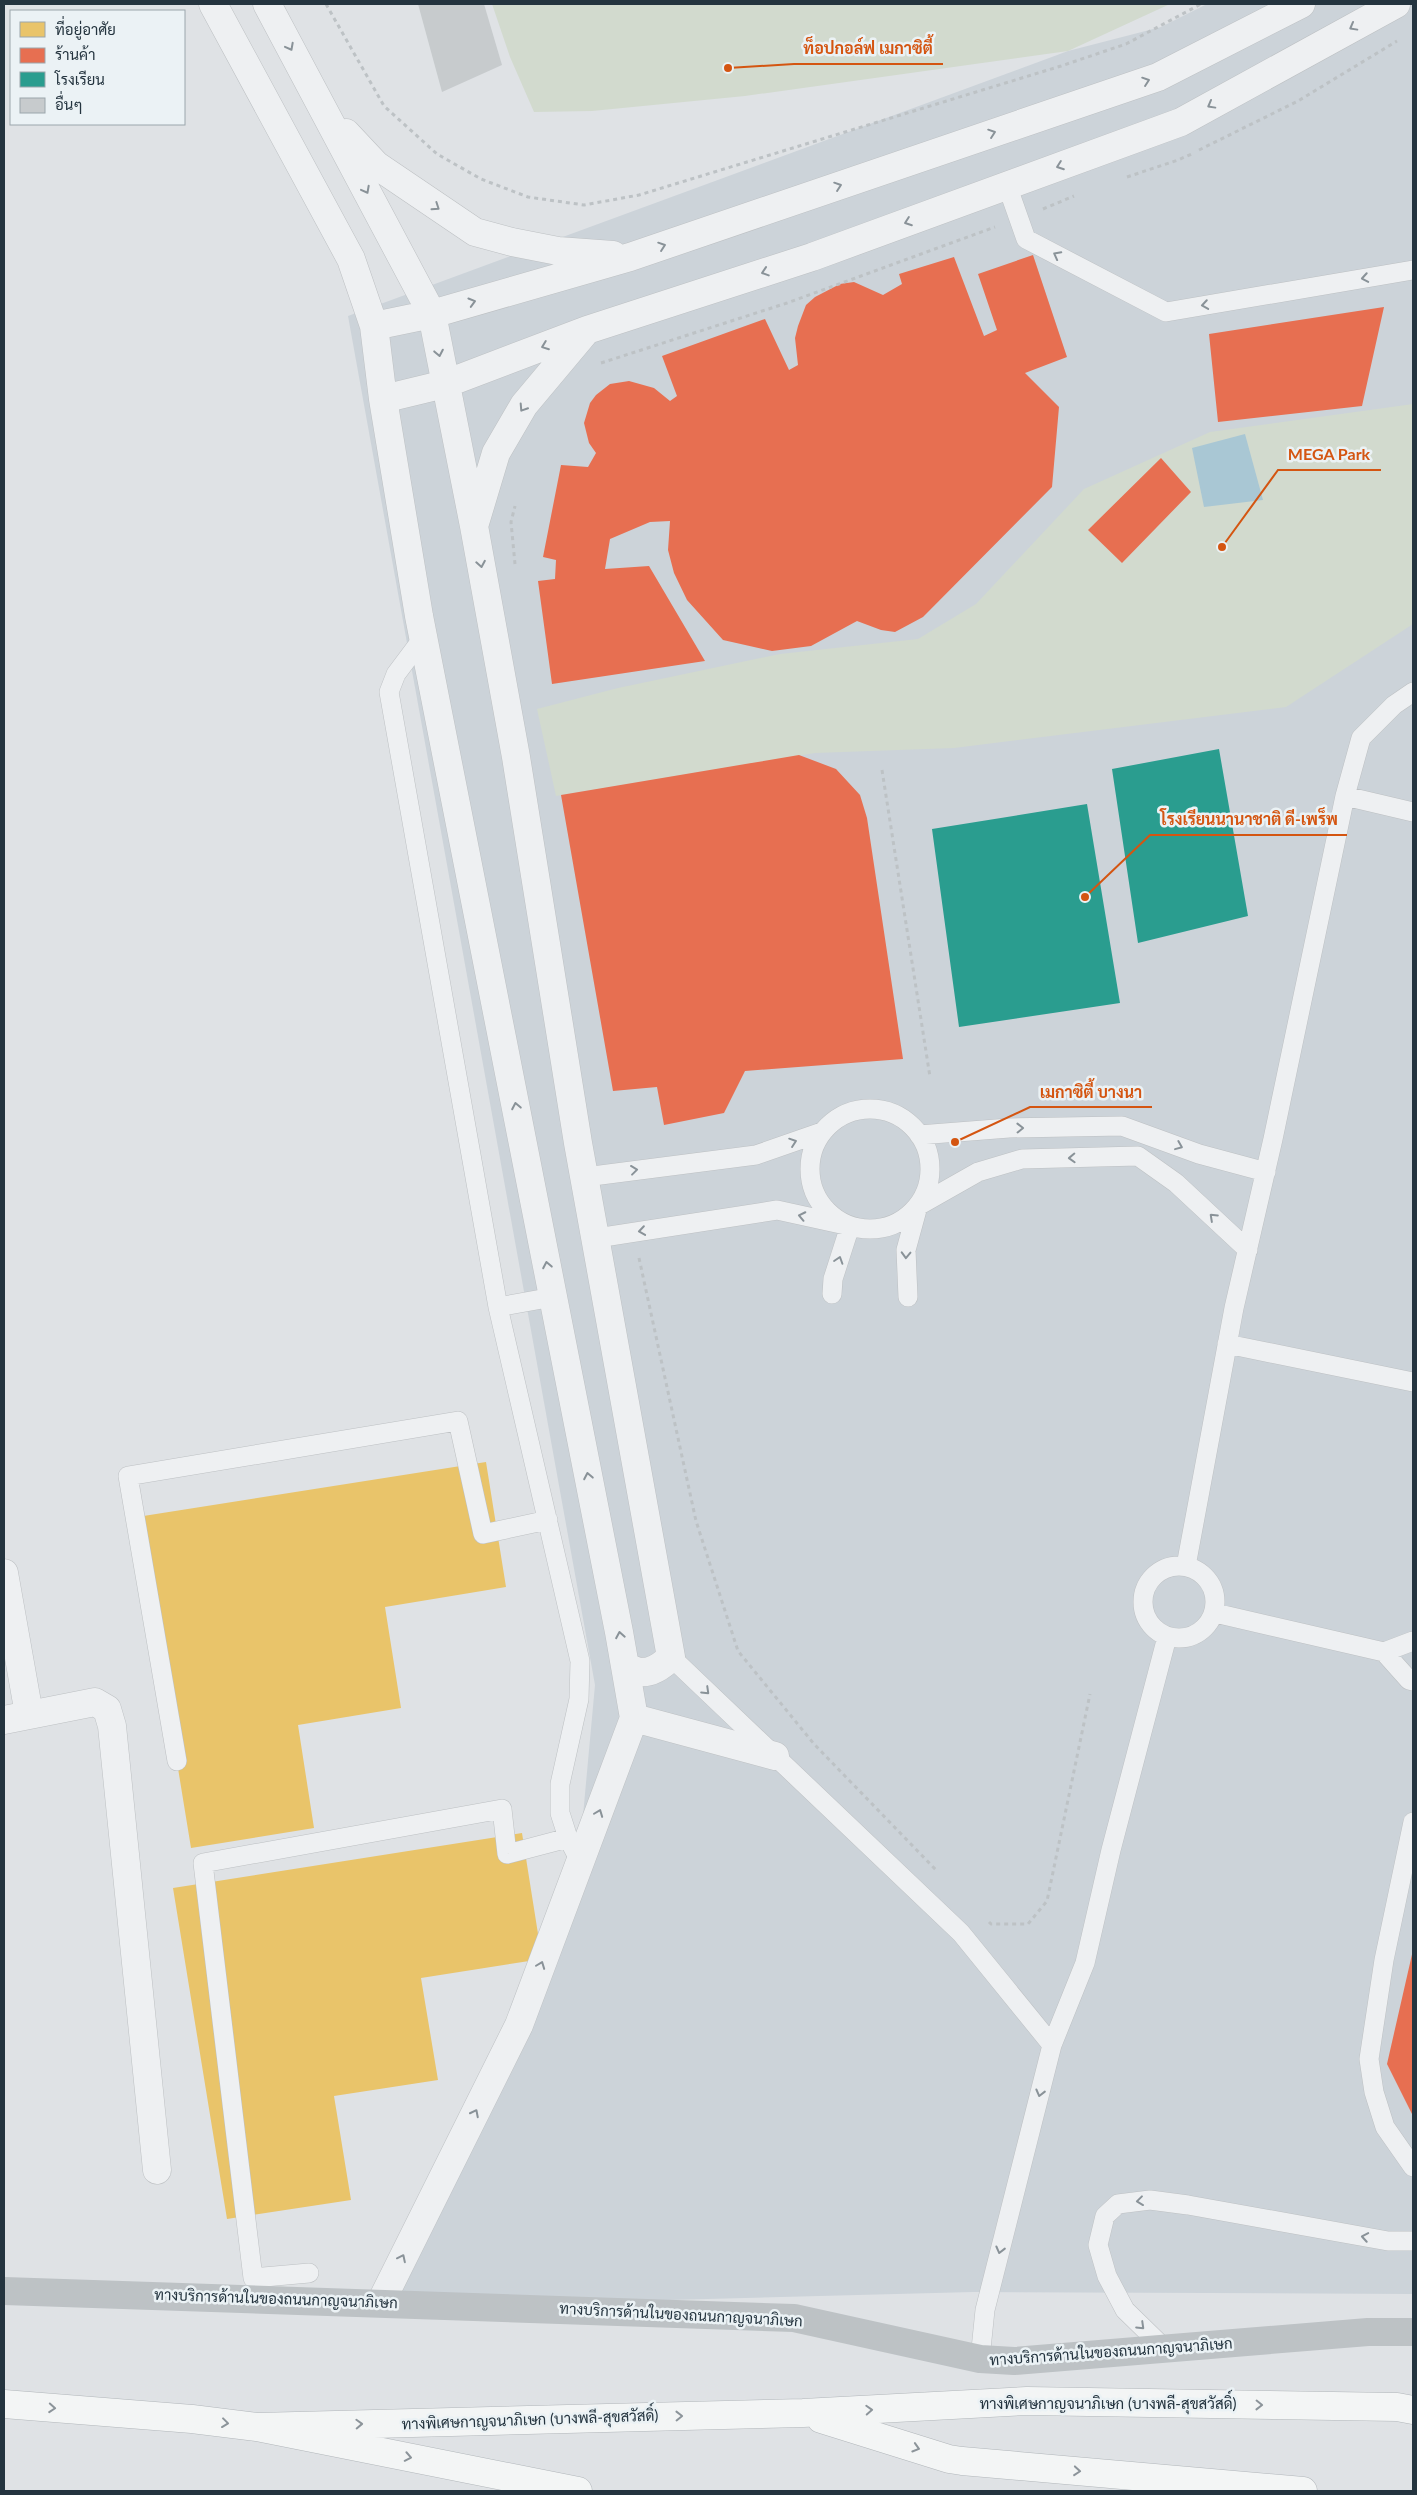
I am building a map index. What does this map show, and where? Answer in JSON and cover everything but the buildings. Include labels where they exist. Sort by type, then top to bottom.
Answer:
[{"type":"highway","name":"ทางพิเศษกาญจนาภิเษก (บางพลี-สุขสวัสดิ์)","points":[[258,2427],[803,2413],[1027,2401],[1408,2407]]},
{"type":"highway","name":"ทางพิเศษกาญจนาภิเษก (บางพลี-สุขสวัสดิ์)","points":[[4,2404],[192,2419],[258,2427],[578,2491]]},
{"type":"highway","name":"ทางพิเศษกาญจนาภิเษก (บางพลี-สุขสวัสดิ์)","points":[[803,2413],[949,2459],[1303,2491]]},
{"type":"main road","name":"ทางบริการด้านในของถนนกาญจนาภิเษก","points":[[4,2291],[381,2302],[794,2318],[980,2359],[1014,2361],[1368,2332],[1413,2332]]},
{"type":"street","points":[[213,4],[351,259],[374,326],[383,399],[423,638],[625,1664],[634,1718],[574,1850],[519,2025],[381,2302]]},
{"type":"street","points":[[267,4],[432,314],[474,526],[585,1177],[671,1657],[662,1666],[650,1672],[636,1671],[625,1664]]},
{"type":"street","points":[[374,326],[432,314],[630,257],[1158,77],[1301,4]]},
{"type":"street","points":[[383,399],[445,384],[587,330],[812,257],[1181,122],[1396,4]]},
{"type":"street","points":[[321,106],[376,165],[475,232],[558,251],[630,257]]},
{"type":"street","points":[[474,526],[496,453],[524,405],[587,330]]},
{"type":"street","points":[[4,1573],[16,1717],[95,1702],[107,1709],[113,1736],[158,2170]]},
{"type":"street","points":[[634,1718],[775,1756]]},
{"type":"lane","points":[[1007,185],[1026,239],[1166,312],[1413,270]]},
{"type":"lane","points":[[309,2272],[253,2278],[203,1863],[502,1809],[507,1854],[574,1850],[560,1813],[560,1784],[579,1699],[580,1661],[498,1307],[389,692],[396,674],[423,638]]},
{"type":"lane","points":[[1186,1566],[1227,1344],[1266,1172],[1345,796],[1361,738],[1394,705],[1413,692]]},
{"type":"lane","points":[[1345,796],[1413,812]]},
{"type":"lane","points":[[850,1226],[833,1217],[820,1204],[812,1187],[809,1168],[813,1149],[822,1132],[836,1119],[852,1111],[871,1109],[890,1112],[906,1122],[920,1135],[927,1152],[930,1171],[927,1189],[918,1206],[906,1250],[908,1297]]},
{"type":"lane","points":[[920,1135],[1009,1128],[1122,1126],[1199,1154],[1266,1172]]},
{"type":"lane","points":[[585,1177],[756,1155],[822,1132]]},
{"type":"lane","points":[[597,1238],[778,1210],[868,1230],[887,1228],[904,1219],[918,1206],[978,1172],[1022,1160],[1138,1156],[1176,1183],[1248,1250]]},
{"type":"lane","points":[[832,1294],[833,1279],[850,1226]]},
{"type":"lane","points":[[498,1307],[553,1297]]},
{"type":"lane","points":[[1227,1344],[1413,1382]]},
{"type":"lane","points":[[177,1761],[128,1476],[458,1421],[483,1534],[548,1520]]},
{"type":"lane","points":[[1173,1566],[1186,1566],[1197,1570],[1210,1584],[1216,1601],[1215,1613],[1210,1624],[1201,1632],[1190,1637],[1178,1639],[1167,1637],[1148,1622],[1144,1611],[1145,1588],[1152,1578],[1162,1570],[1173,1566]]},
{"type":"lane","points":[[1215,1613],[1384,1652],[1413,1641]]},
{"type":"lane","points":[[980,2359],[985,2310],[1052,2045],[1084,1963],[1111,1850],[1167,1637]]},
{"type":"lane","points":[[1384,1652],[1409,1680],[1413,1681]]},
{"type":"lane","points":[[671,1657],[961,1933],[1052,2045]]},
{"type":"lane","points":[[1413,1822],[1384,1960],[1369,2059],[1374,2092],[1385,2127],[1413,2167]]},
{"type":"lane","points":[[1165,2349],[1125,2310],[1107,2276],[1098,2245],[1105,2216],[1118,2204],[1150,2200],[1188,2204],[1388,2241],[1413,2241]]},
{"type":"path","points":[[326,4],[384,106],[437,154],[481,179],[528,197],[584,205],[639,195],[1061,66],[1126,44],[1202,4]]},
{"type":"path","points":[[592,366],[787,303],[1050,206]]},
{"type":"path","points":[[515,503],[511,522],[515,569]]},
{"type":"path","points":[[882,770],[930,1078]]},
{"type":"path","points":[[639,1256],[696,1521],[738,1651],[814,1744],[942,1876]]},
{"type":"path","points":[[984,1917],[991,1924],[1028,1924],[1047,1901],[1090,1694]]},
{"type":"shaded area","points":[[492,4],[1170,4],[1068,51],[745,96],[592,111],[534,112],[510,57]]},
{"type":"shaded area","points":[[1207,4],[1413,4],[1413,2294],[973,2292],[369,2308],[577,1881],[595,1685],[348,316],[1068,51],[1161,27]]},
{"type":"shaded area","points":[[1413,404],[1413,624],[1286,707],[954,748],[815,753],[556,796],[537,709],[618,688],[780,654],[918,639],[976,604],[1084,489],[1210,432]]},
{"type":"water","points":[[1245,434],[1263,500],[1204,507],[1192,448]]},
{"type":"place","name":"ท็อปกอล์ฟ เมกาซิตี้","points":[[728,68]]},
{"type":"place","name":"MEGA Park","points":[[1222,547]]},
{"type":"place","name":"โรงเรียนนานาชาติ ดี-เพร็พ","points":[[1085,897]]},
{"type":"place","name":"เมกาซิตี้ บางนา","points":[[955,1142]]}]
